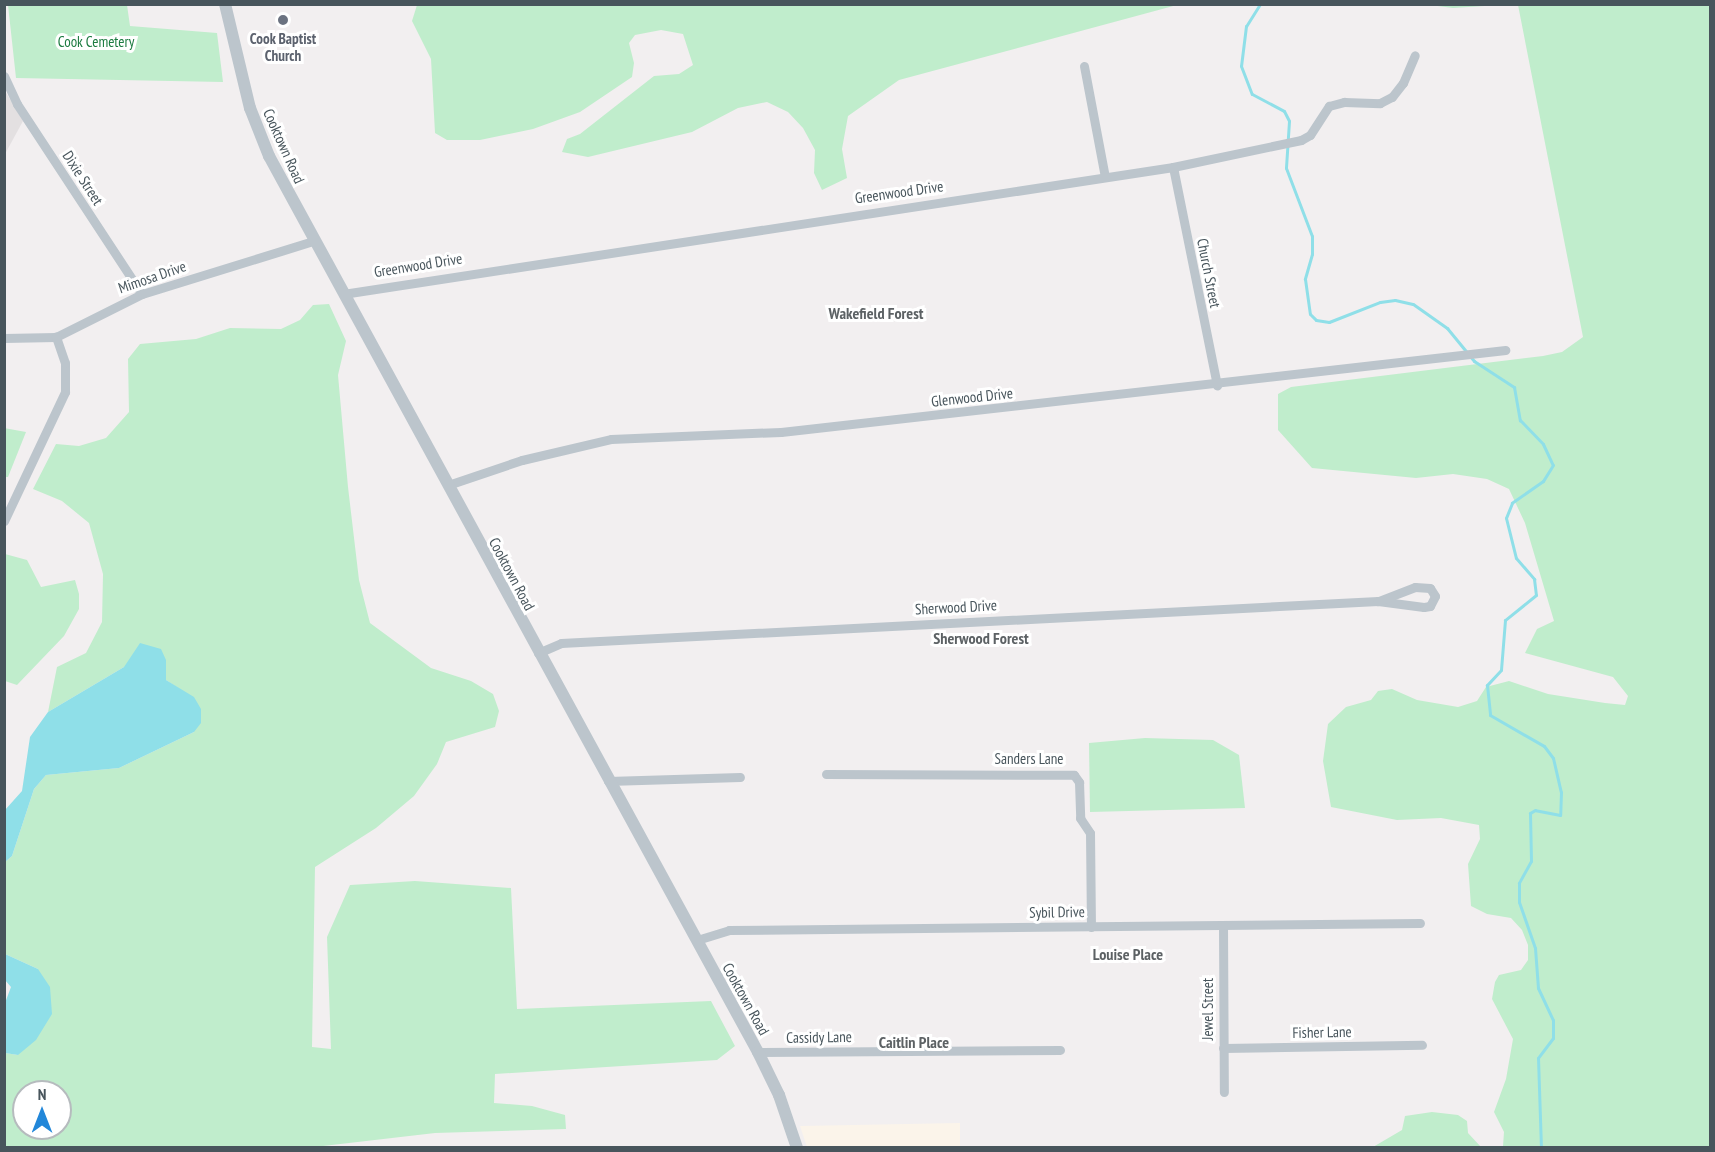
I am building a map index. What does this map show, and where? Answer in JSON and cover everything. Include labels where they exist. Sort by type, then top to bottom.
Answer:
[{"type":"street","name":"Cooktown Road","points":[[225,4],[250,108],[269,156],[313,241],[758,1052],[779,1095],[797,1148]]},
{"type":"street","name":"Greenwood Drive","points":[[343,294],[1173,167],[1300,140],[1310,135],[1329,106],[1344,102],[1380,103],[1392,98],[1415,55]]},
{"type":"street","points":[[1084,66],[1105,177]]},
{"type":"street","name":"Dixie Street","points":[[4,76],[17,104],[142,294]]},
{"type":"street","name":"Church Street","points":[[1173,167],[1217,386]]},
{"type":"street","name":"Mimosa Drive","points":[[4,338],[56,337],[142,294],[313,241]]},
{"type":"street","points":[[4,521],[65,392],[65,363],[56,337]]},
{"type":"street","name":"Glenwood Drive","points":[[448,485],[522,460],[611,439],[781,432],[1217,386],[1505,350]]},
{"type":"street","name":"Sherwood Drive","points":[[538,653],[561,643],[1378,600],[1424,607],[1430,606],[1435,596],[1430,588],[1414,587],[1378,600]]},
{"type":"street","name":"Sanders Lane","points":[[826,774],[1074,775],[1079,782],[1080,818],[1090,833],[1091,927]]},
{"type":"street","points":[[608,781],[740,777]]},
{"type":"street","name":"Sybil Drive","points":[[697,940],[724,930],[1420,923]]},
{"type":"street","name":"Jewel Street","points":[[1224,925],[1224,1092]]},
{"type":"street","name":"Fisher Lane","points":[[1223,1048],[1422,1045]]},
{"type":"street","name":"Cassidy Lane","points":[[758,1052],[1060,1050]]},
{"type":"shaded area","points":[[5,91],[23,121],[5,154]]},
{"type":"shaded area","points":[[960,1123],[960,1148],[807,1147],[800,1126]]},
{"type":"green space","points":[[417,4],[1177,5],[899,80],[848,116],[842,149],[847,178],[822,190],[814,173],[815,150],[803,128],[788,112],[767,102],[738,108],[692,132],[588,157],[562,152],[567,139],[580,134],[654,76],[679,74],[693,65],[683,34],[661,30],[635,35],[629,43],[634,63],[632,77],[580,112],[533,129],[480,140],[447,140],[435,133],[431,59],[412,21]]},
{"type":"green space","points":[[1500,4],[1453,8],[1430,5]]},
{"type":"green space","name":"Cook Cemetery","points":[[8,5],[127,5],[130,26],[217,33],[223,82],[16,78]]},
{"type":"green space","points":[[1518,5],[1710,5],[1710,1147],[1491,1147],[1503,1146],[1504,1132],[1494,1112],[1506,1079],[1513,1039],[1492,999],[1495,982],[1499,975],[1521,970],[1528,960],[1528,945],[1522,930],[1511,918],[1487,914],[1471,906],[1468,864],[1480,839],[1479,825],[1441,818],[1397,820],[1331,807],[1323,761],[1328,724],[1346,707],[1371,700],[1378,691],[1392,689],[1417,700],[1458,707],[1477,701],[1486,687],[1509,681],[1548,694],[1605,703],[1625,705],[1628,696],[1613,677],[1525,653],[1537,629],[1554,621],[1525,523],[1509,489],[1487,479],[1453,474],[1416,478],[1312,468],[1278,430],[1278,394],[1291,387],[1543,356],[1562,352],[1583,337]]},
{"type":"green space","points":[[329,304],[346,341],[338,375],[359,580],[370,623],[431,668],[471,681],[493,694],[499,711],[495,727],[446,742],[437,764],[414,796],[376,828],[315,867],[312,1047],[331,1049],[327,937],[350,885],[415,881],[511,888],[517,1009],[711,1001],[735,1046],[717,1060],[495,1074],[494,1103],[532,1106],[565,1115],[566,1129],[435,1133],[306,1148],[5,1147],[5,1053],[18,1055],[38,969],[5,954],[5,862],[12,856],[34,789],[46,775],[119,768],[194,732],[178,688],[166,680],[166,660],[124,667],[48,712],[57,667],[86,653],[102,622],[103,574],[89,523],[62,501],[33,489],[56,444],[79,446],[106,438],[129,412],[128,359],[140,344],[196,339],[230,328],[281,329],[300,320],[313,305]]},
{"type":"green space","points":[[4,428],[26,432],[8,477],[5,477]]},
{"type":"green space","points":[[5,554],[27,560],[41,587],[75,580],[79,594],[79,609],[64,636],[17,685],[5,681]]},
{"type":"green space","points":[[1145,738],[1213,740],[1239,755],[1245,808],[1090,812],[1089,743]]},
{"type":"green space","points":[[1432,1112],[1458,1115],[1467,1121],[1468,1133],[1481,1147],[1373,1147],[1402,1130],[1405,1116]]},
{"type":"water","points":[[140,643],[161,649],[166,660],[166,680],[194,697],[201,709],[201,723],[194,732],[119,768],[46,775],[34,789],[12,856],[5,862],[5,810],[22,791],[30,737],[48,712],[124,667]]},
{"type":"water","points":[[5,954],[38,969],[50,987],[52,1014],[36,1040],[18,1055],[5,1053],[5,1003],[11,987],[5,980]]},
{"type":"waterway","points":[[1260,4],[1246,26],[1241,66],[1252,94],[1284,111],[1289,121],[1286,168],[1312,236],[1312,254],[1305,279],[1310,314],[1316,320],[1329,322],[1380,302],[1395,300],[1413,304],[1447,328],[1474,361],[1514,387],[1520,420],[1543,444],[1553,465],[1543,481],[1512,503],[1506,518],[1516,558],[1534,579],[1536,595],[1505,620],[1501,670],[1487,685],[1490,715],[1544,746],[1553,758],[1561,792],[1560,815],[1535,810],[1530,813],[1531,861],[1519,883],[1519,902],[1535,948],[1538,988],[1553,1020],[1553,1038],[1538,1058],[1541,1148]]},
{"type":"place","name":"Cook Baptist Church","points":[[283,20]]},
{"type":"district","name":"Wakefield Forest","points":[[876,313]]},
{"type":"district","name":"Sherwood Forest","points":[[981,638]]},
{"type":"district","name":"Louise Place","points":[[1128,954]]},
{"type":"district","name":"Caitlin Place","points":[[914,1042]]}]
